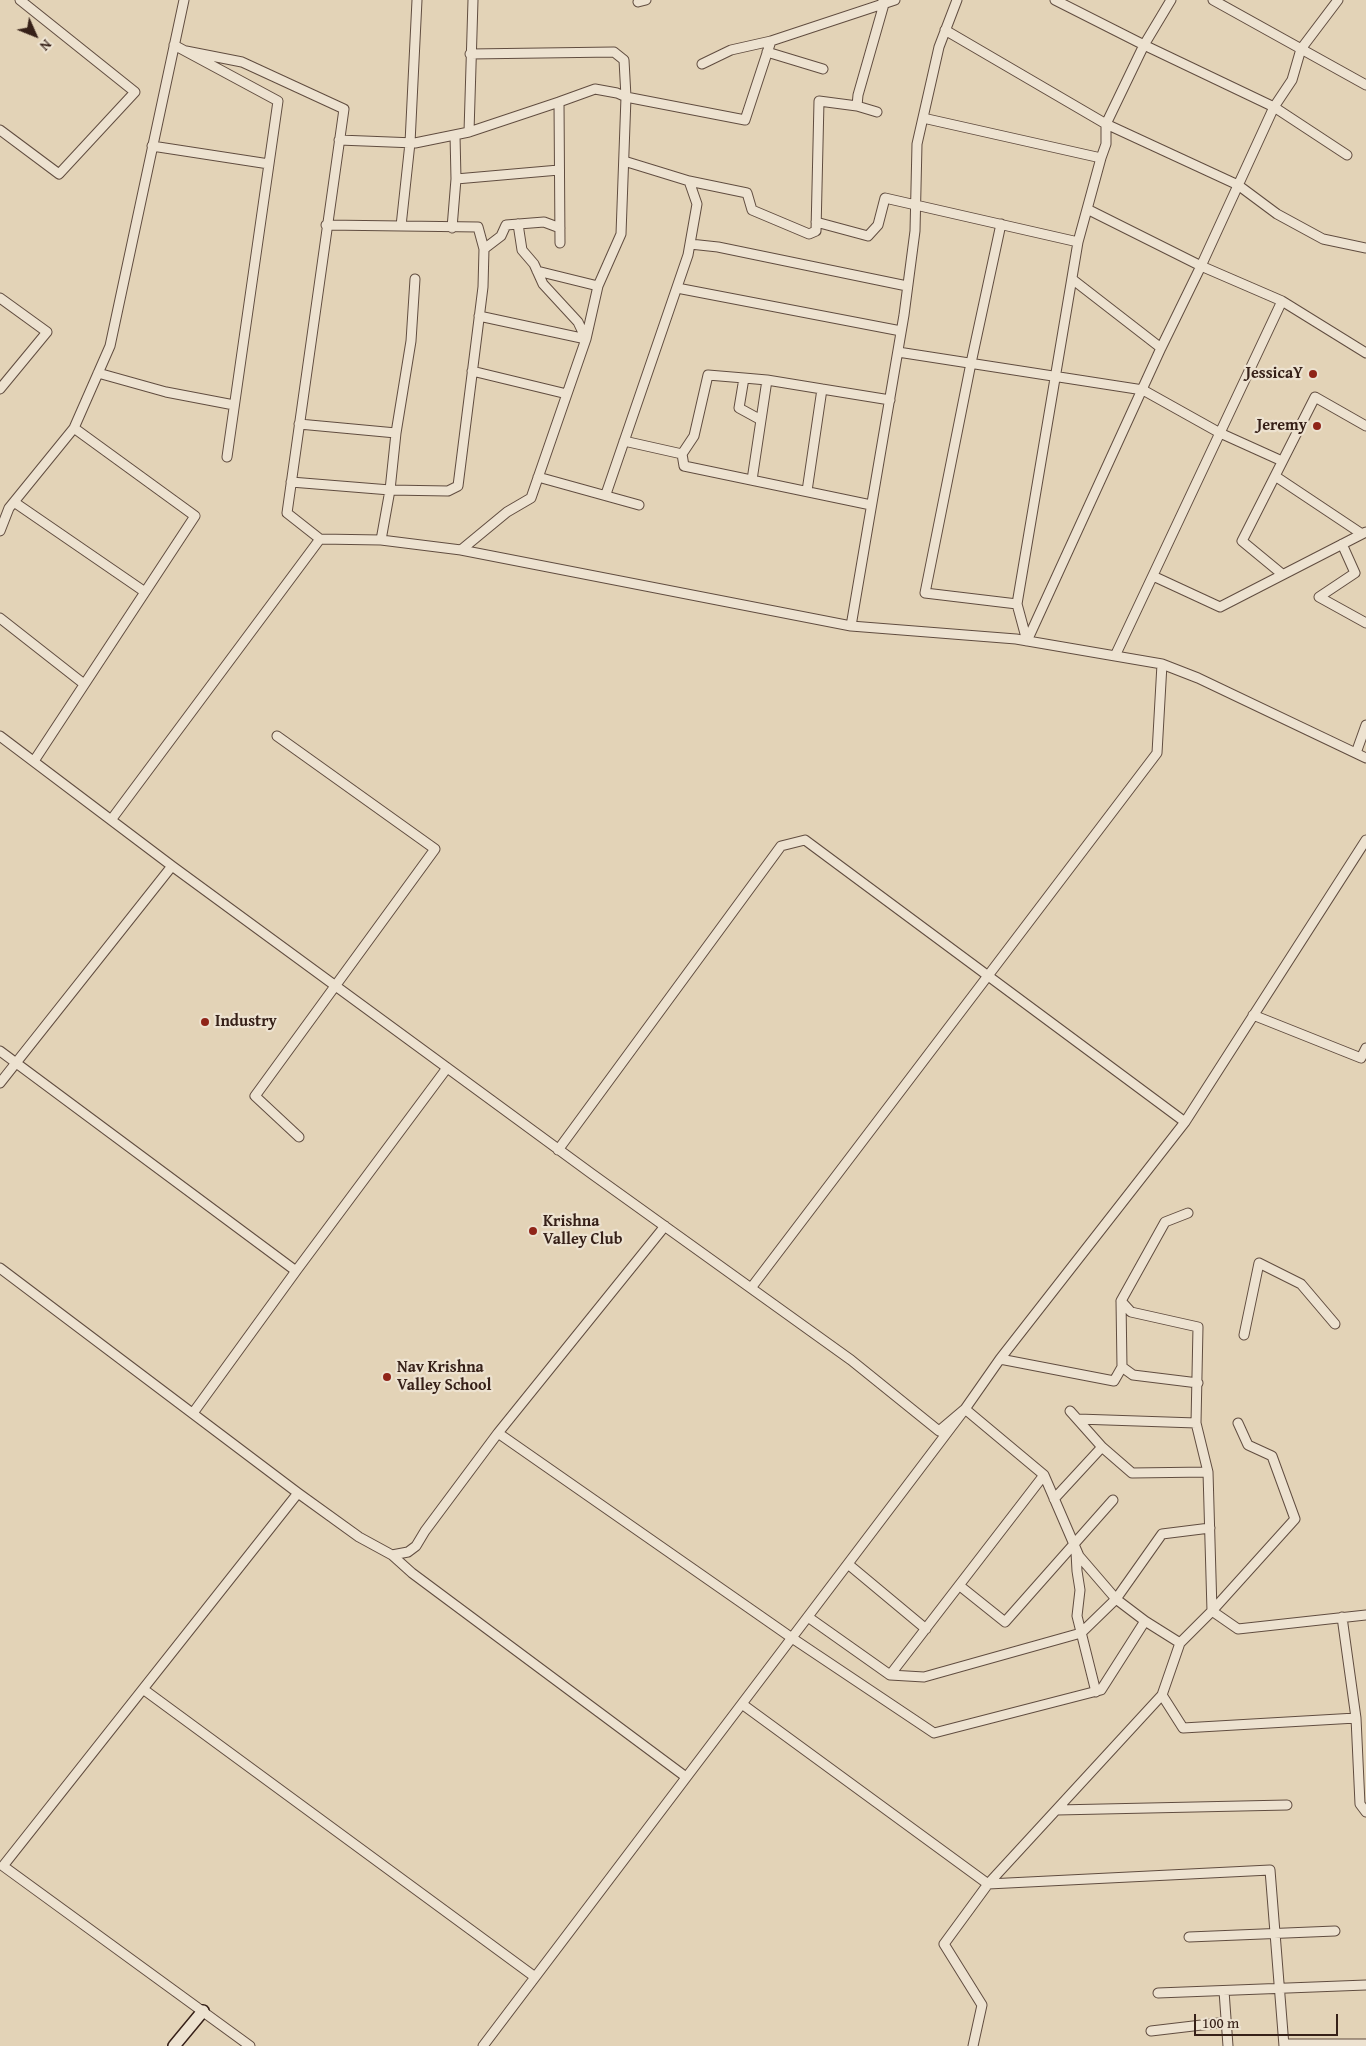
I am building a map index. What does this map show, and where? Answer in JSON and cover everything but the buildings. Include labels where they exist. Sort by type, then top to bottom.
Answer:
[{"type":"street","points":[[0,130],[59,174],[135,92],[20,0]]},
{"type":"street","points":[[0,531],[9,508],[74,428],[110,346],[184,0]]},
{"type":"street","points":[[401,226],[410,143],[417,0]]},
{"type":"street","points":[[469,132],[473,0]]},
{"type":"street","points":[[702,64],[731,50],[771,40],[895,0]]},
{"type":"street","points":[[851,626],[898,352],[915,231],[917,144],[939,47],[957,0]]},
{"type":"street","points":[[1055,0],[1274,107],[1347,156]]},
{"type":"street","points":[[1027,641],[1017,604],[1078,242],[1106,144],[1106,124],[1144,45],[1171,0]]},
{"type":"street","points":[[1213,0],[1228,4],[1301,49],[1364,81]]},
{"type":"street","points":[[1027,641],[1274,107],[1292,80],[1301,49],[1338,0]]},
{"type":"street","points":[[857,106],[858,95],[884,2]]},
{"type":"street","points":[[945,30],[1106,124],[1238,185],[1277,214],[1323,239],[1366,248]]},
{"type":"street","points":[[339,140],[410,143],[455,135],[469,132],[595,89],[617,93],[626,97],[745,120],[771,40]]},
{"type":"street","points":[[174,45],[278,101],[227,457]]},
{"type":"street","points":[[186,52],[242,62],[344,109],[326,225],[287,513],[320,539],[381,540],[461,550],[851,626],[1027,641],[1162,664],[1198,678],[1366,758]]},
{"type":"street","points":[[461,550],[507,512],[531,498],[586,339],[598,286],[621,234],[626,97],[624,60],[614,52],[470,54]]},
{"type":"street","points":[[767,52],[823,68]]},
{"type":"street","points":[[624,161],[689,181],[747,193],[752,210],[809,234],[816,232],[819,101],[857,106],[877,112]]},
{"type":"street","points":[[559,102],[560,243]]},
{"type":"street","points":[[923,118],[1101,158]]},
{"type":"street","points":[[452,228],[456,179],[455,135]]},
{"type":"street","points":[[152,146],[269,164]]},
{"type":"street","points":[[456,179],[559,170]]},
{"type":"street","points":[[606,494],[677,288],[690,244],[697,204],[689,181]]},
{"type":"street","points":[[816,222],[868,236],[878,225],[885,198],[1078,242]]},
{"type":"street","points":[[1087,209],[1200,266],[1282,300],[1366,352]]},
{"type":"street","points":[[484,249],[501,236],[506,225],[544,222],[560,228]]},
{"type":"street","points":[[518,224],[522,250],[537,271],[543,284],[578,322],[586,339]]},
{"type":"street","points":[[1001,224],[925,593],[1017,604]]},
{"type":"street","points":[[291,482],[390,490],[448,491],[458,486],[483,287],[484,249],[478,227],[326,225]]},
{"type":"street","points":[[690,244],[718,247],[907,286]]},
{"type":"street","points":[[537,271],[598,286]]},
{"type":"street","points":[[381,540],[411,341],[415,279]]},
{"type":"street","points":[[1072,279],[1161,348]]},
{"type":"street","points":[[677,288],[901,331]]},
{"type":"street","points":[[0,298],[47,332],[0,389]]},
{"type":"street","points":[[1115,656],[1282,300]]},
{"type":"street","points":[[479,316],[586,339]]},
{"type":"street","points":[[898,352],[1143,390],[1220,433],[1282,461]]},
{"type":"street","points":[[472,371],[567,394]]},
{"type":"street","points":[[98,373],[166,392],[234,405]]},
{"type":"street","points":[[872,505],[684,466],[682,454],[694,436],[708,375],[767,380],[890,400]]},
{"type":"street","points":[[744,378],[739,408],[761,420]]},
{"type":"street","points":[[752,480],[767,380]]},
{"type":"street","points":[[807,492],[822,390]]},
{"type":"street","points":[[1282,574],[1242,541],[1315,397],[1366,426]]},
{"type":"street","points":[[299,424],[396,434]]},
{"type":"street","points":[[34,761],[195,516],[74,428]]},
{"type":"street","points":[[624,441],[682,454]]},
{"type":"street","points":[[1275,476],[1364,533]]},
{"type":"street","points":[[538,477],[606,494],[639,505]]},
{"type":"street","points":[[14,502],[145,592]]},
{"type":"street","points":[[1153,576],[1220,607],[1364,533]]},
{"type":"street","points":[[111,820],[320,539]]},
{"type":"street","points":[[1342,544],[1355,573],[1319,597],[1366,623]]},
{"type":"street","points":[[0,618],[84,684]]},
{"type":"street","points":[[751,1288],[1157,752],[1162,664]]},
{"type":"street","points":[[1356,753],[1366,725]]},
{"type":"street","points":[[0,736],[334,986],[558,1150],[851,1360],[939,1431],[965,1409]]},
{"type":"street","points":[[277,736],[435,849],[255,1096],[299,1137]]},
{"type":"street","points":[[558,1150],[781,846],[805,840],[1186,1122]]},
{"type":"street","points":[[483,2046],[965,1409],[1000,1359],[1186,1122],[1366,840]]},
{"type":"street","points":[[0,1083],[172,866]]},
{"type":"street","points":[[1254,1015],[1361,1058],[1366,1048]]},
{"type":"street","points":[[0,1050],[296,1271]]},
{"type":"street","points":[[193,1413],[447,1068]]},
{"type":"street","points":[[1000,1359],[1114,1381],[1122,1368],[1121,1301],[1165,1222],[1188,1213]]},
{"type":"street","points":[[392,1555],[408,1552],[416,1546],[425,1531],[498,1433],[665,1226]]},
{"type":"street","points":[[1244,1335],[1258,1263],[1301,1284],[1335,1324]]},
{"type":"street","points":[[0,1268],[298,1493],[359,1537],[392,1555],[412,1573],[686,1777]]},
{"type":"street","points":[[1121,1301],[1131,1312],[1198,1327],[1196,1423],[1208,1472],[1212,1611]]},
{"type":"street","points":[[1122,1368],[1134,1375],[1198,1383]]},
{"type":"street","points":[[965,1409],[1044,1475],[1079,1556],[1116,1599],[1145,1621],[1180,1643]]},
{"type":"street","points":[[1070,1411],[1102,1446],[1132,1473],[1208,1472]]},
{"type":"street","points":[[1078,1419],[1196,1423]]},
{"type":"street","points":[[973,2046],[982,2005],[944,1944],[988,1884],[1162,1695],[1180,1643],[1212,1611],[1295,1519],[1272,1456],[1248,1445],[1238,1423]]},
{"type":"street","points":[[498,1433],[792,1638],[934,1733],[1101,1690],[1145,1621]]},
{"type":"street","points":[[1054,1499],[1102,1446]]},
{"type":"street","points":[[890,1675],[1044,1475]]},
{"type":"street","points":[[250,2046],[3,1866],[298,1493]]},
{"type":"street","points":[[960,1586],[1005,1622],[1075,1547],[1113,1500]]},
{"type":"street","points":[[808,1617],[890,1675],[924,1676],[1081,1633],[1116,1599],[1162,1534],[1210,1528]]},
{"type":"street","points":[[1075,1547],[1076,1571],[1080,1590],[1077,1616],[1096,1692]]},
{"type":"street","points":[[848,1564],[926,1629]]},
{"type":"street","points":[[1212,1611],[1238,1629],[1366,1615]]},
{"type":"street","points":[[1342,1617],[1356,1718],[1360,1804],[1366,1812]]},
{"type":"street","points":[[143,1689],[535,1977]]},
{"type":"street","points":[[1162,1695],[1183,1728],[1356,1718]]},
{"type":"street","points":[[742,1704],[988,1884],[1270,1870],[1284,2045],[1366,2044]]},
{"type":"street","points":[[1057,1810],[1287,1805]]},
{"type":"street","points":[[1189,1937],[1335,1931]]},
{"type":"street","points":[[1158,1993],[1366,1985]]},
{"type":"street","points":[[1224,1991],[1228,2046]]},
{"type":"street","points":[[174,2046],[203,2011]]},
{"type":"street","points":[[1151,2031],[1227,2022]]},
{"type":"place","name":"JessicaY","points":[[1313,374]]},
{"type":"place","name":"Jeremy","points":[[1317,426]]},
{"type":"place","name":"Industry","points":[[205,1022]]},
{"type":"place","name":"Krishna Valley Club","points":[[533,1231]]},
{"type":"place","name":"Nav Krishna Valley School","points":[[387,1377]]}]
